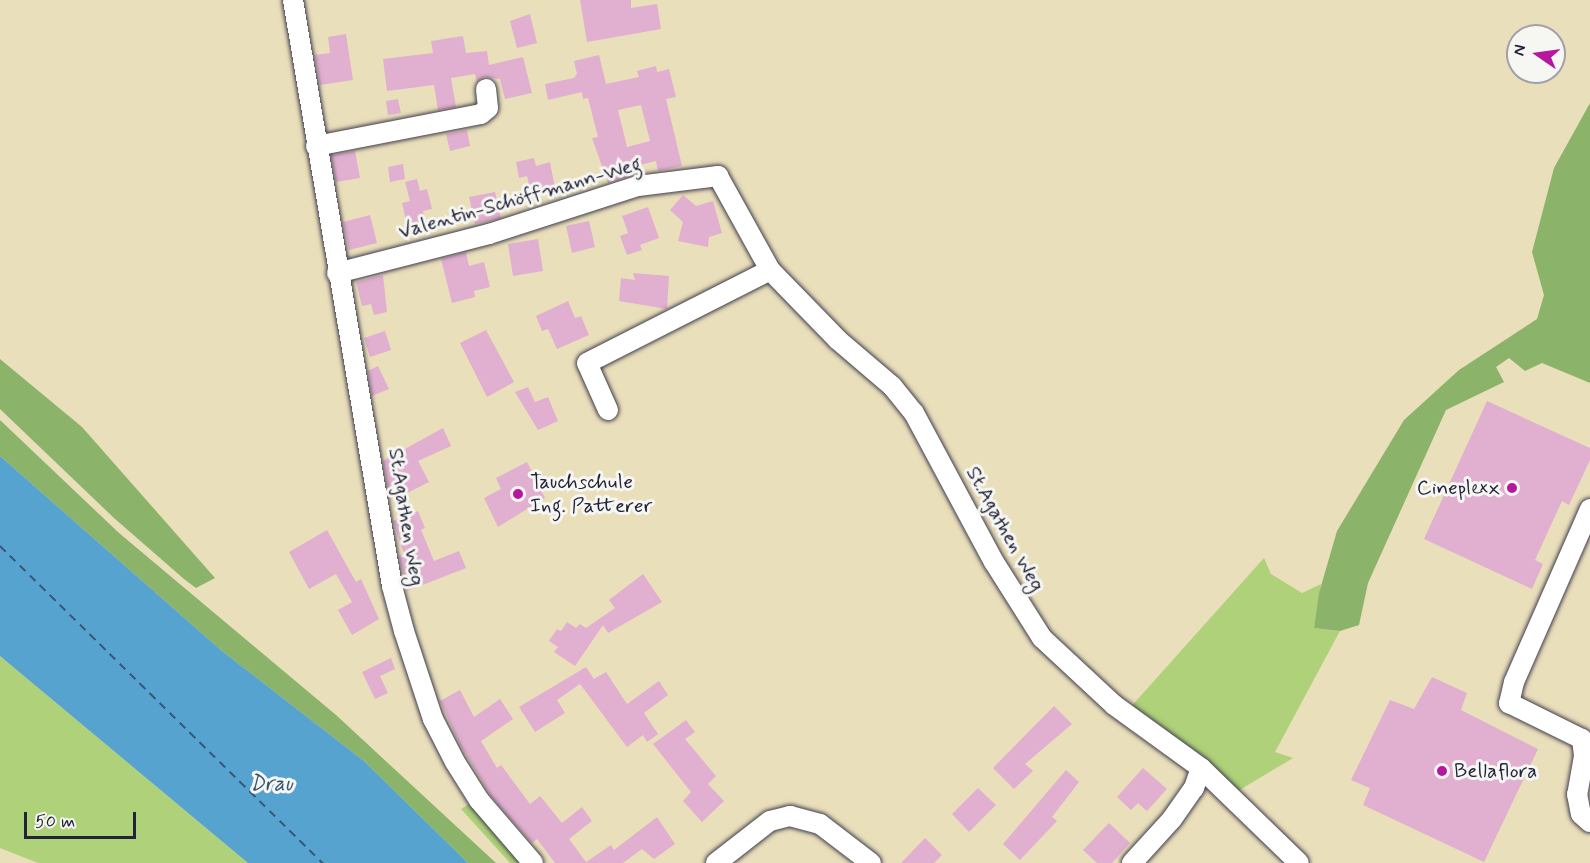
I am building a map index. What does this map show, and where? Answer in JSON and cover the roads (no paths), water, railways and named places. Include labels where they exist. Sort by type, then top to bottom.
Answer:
[{"type":"street","name":"St.Agathen Weg","points":[[293,0],[337,273],[392,586],[404,631],[433,719],[455,762],[479,800],[533,863]]},
{"type":"street","points":[[316,146],[481,114],[488,108],[486,89]]},
{"type":"street","name":"St.Agathen Weg","points":[[718,176],[770,270],[838,340],[892,386],[914,413],[994,562],[1042,638],[1114,705],[1201,768],[1299,863]]},
{"type":"street","name":"Valentin-Schöffmann-Weg","points":[[337,273],[489,234],[638,186],[718,176]]},
{"type":"street","points":[[608,410],[587,363],[770,270]]},
{"type":"street","points":[[1590,509],[1514,682],[1509,703],[1582,739],[1584,756],[1577,794],[1581,814],[1590,822]]},
{"type":"street","points":[[1132,863],[1172,819],[1194,789],[1201,768]]},
{"type":"street","points":[[716,863],[770,821],[790,816],[820,824],[871,863]]},
{"type":"water","name":"Drau","points":[[0,456],[222,651],[364,761],[468,863],[248,863],[0,656]]},
{"type":"place","name":"Cineplexx","points":[[1512,488]]},
{"type":"place","name":"Tauchschule Ing. Patterer","points":[[518,494]]},
{"type":"place","name":"Bellaflora","points":[[1442,771]]}]
